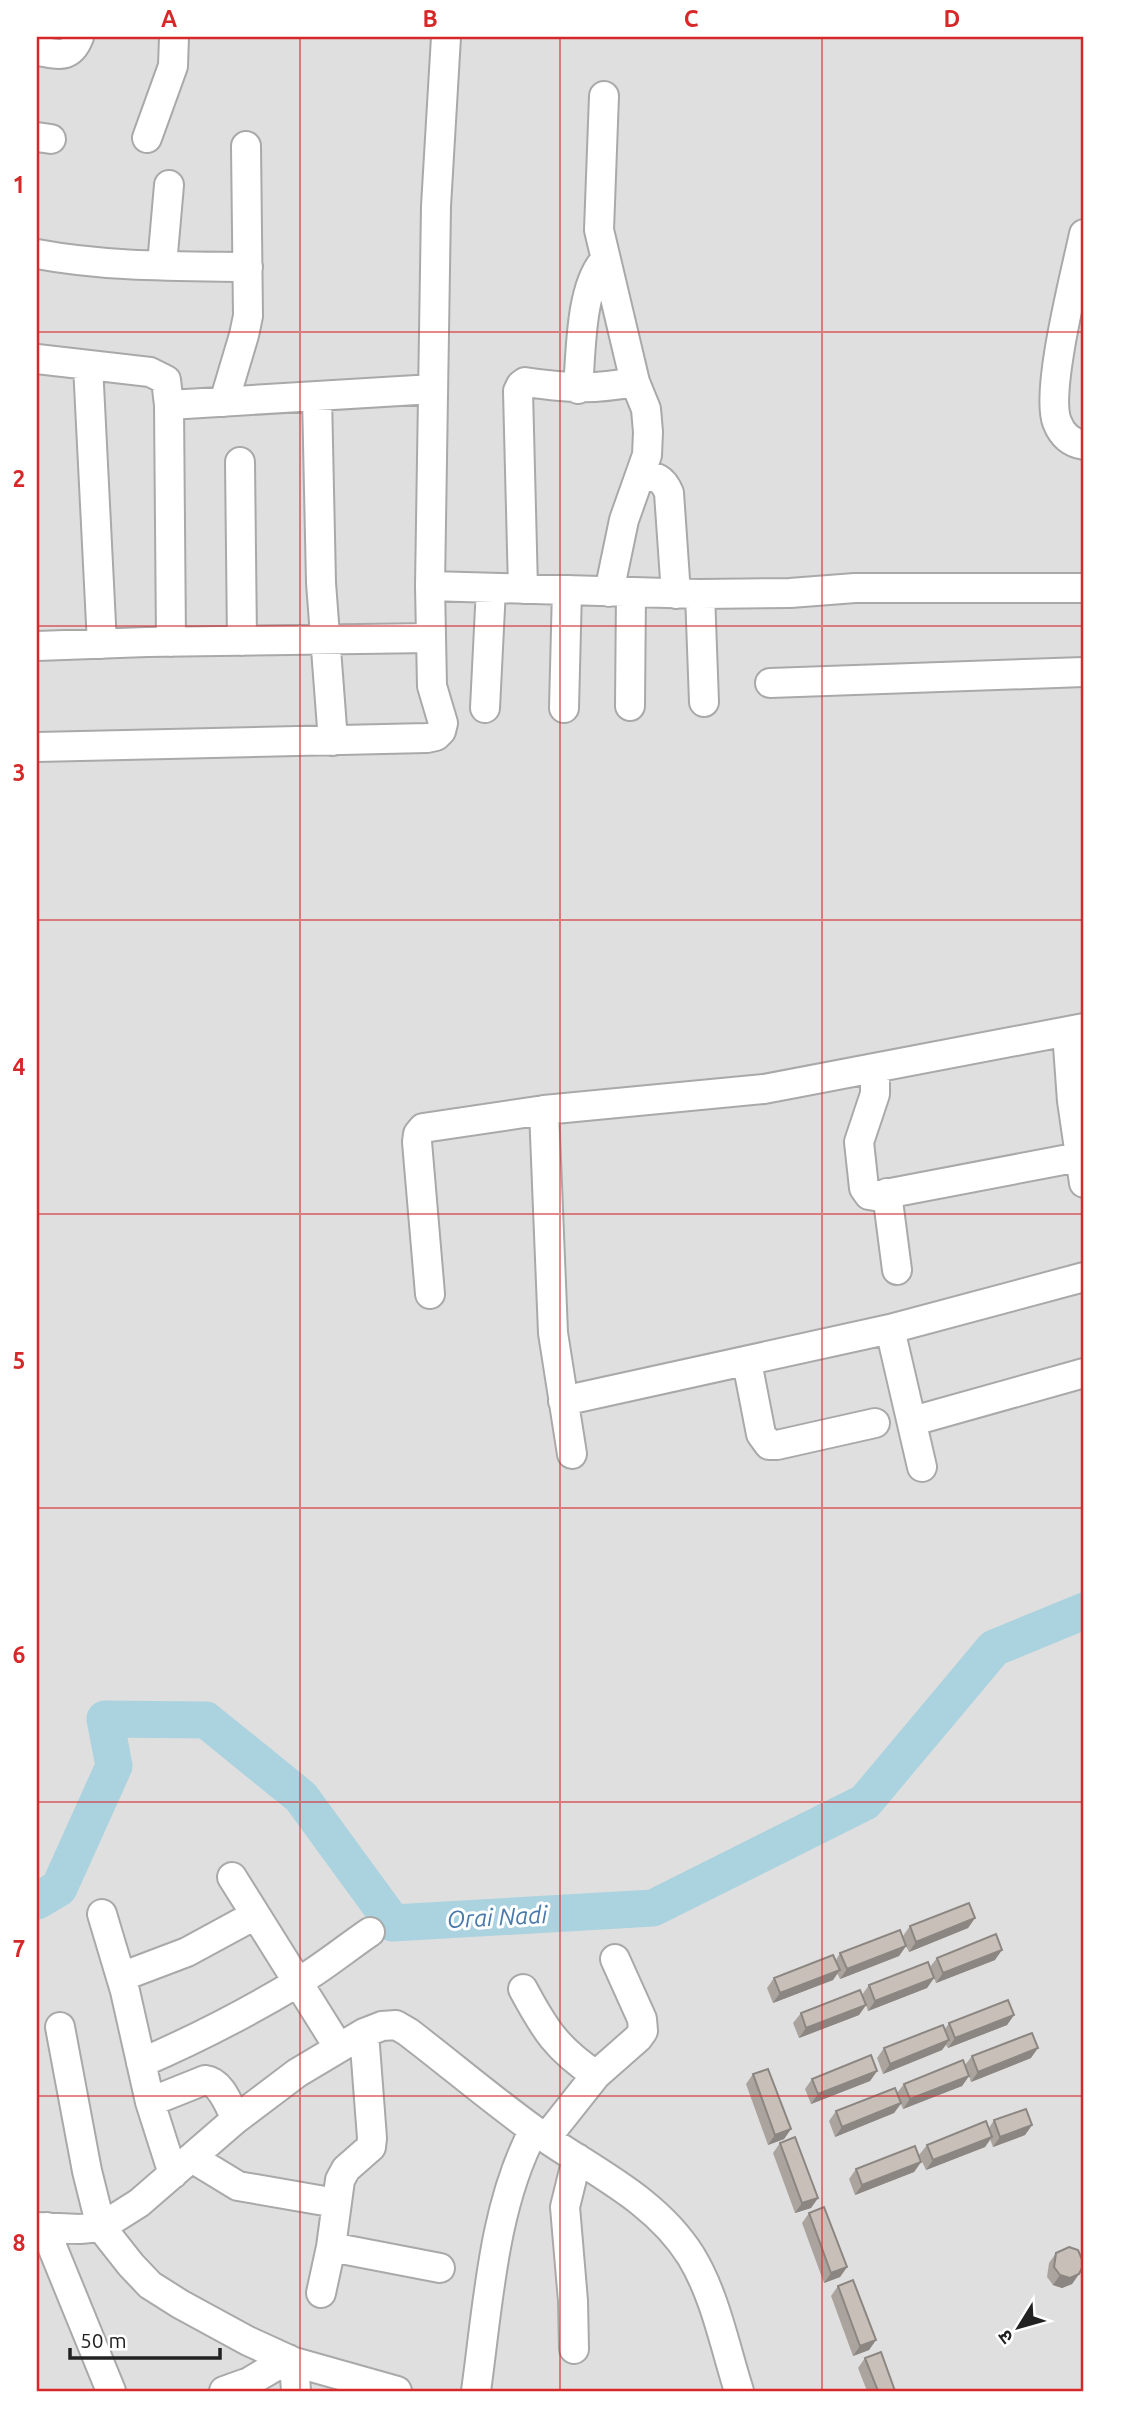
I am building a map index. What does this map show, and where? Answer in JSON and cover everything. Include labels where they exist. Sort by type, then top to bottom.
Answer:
[{"type":"street","points":[[37,51],[67,53],[74,49],[79,37]]},
{"type":"street","points":[[147,138],[173,66],[174,37]]},
{"type":"street","points":[[37,747],[427,738],[436,736],[441,731],[443,723],[432,686],[430,586],[436,206],[446,37]]},
{"type":"street","points":[[604,96],[598,211],[604,261],[635,382],[646,410],[649,432],[647,455],[624,520],[620,592],[630,706]]},
{"type":"street","points":[[224,402],[246,326],[246,146]]},
{"type":"street","points":[[162,265],[169,185]]},
{"type":"street","points":[[1084,234],[1064,328],[1054,398],[1056,421],[1063,434],[1073,443],[1084,445]]},
{"type":"street","points":[[37,254],[69,260],[248,267]]},
{"type":"street","points":[[579,389],[592,279],[604,261]]},
{"type":"street","points":[[37,359],[160,375],[166,380],[169,405],[171,642]]},
{"type":"street","points":[[88,365],[102,644]]},
{"type":"street","points":[[523,589],[518,391],[521,385],[525,382],[579,389],[635,382]]},
{"type":"street","points":[[169,405],[433,389]]},
{"type":"street","points":[[317,396],[321,583],[333,741]]},
{"type":"street","points":[[240,462],[242,641]]},
{"type":"street","points":[[641,475],[656,477],[664,482],[668,493],[688,594],[704,702]]},
{"type":"street","points":[[430,586],[688,594],[790,593],[855,588],[1084,589]]},
{"type":"street","points":[[485,708],[491,588]]},
{"type":"street","points":[[564,708],[567,590]]},
{"type":"street","points":[[37,646],[432,638]]},
{"type":"street","points":[[770,684],[1084,672]]},
{"type":"street","points":[[430,1294],[418,1134],[423,1128],[435,1125],[544,1110],[764,1089],[1076,1030],[1082,1170],[869,1195],[864,1188],[859,1142],[874,1094],[875,1069]]},
{"type":"street","points":[[544,1110],[553,1333],[572,1454]]},
{"type":"street","points":[[887,1193],[897,1269]]},
{"type":"street","points":[[563,1401],[890,1329],[1084,1277]]},
{"type":"street","points":[[890,1329],[922,1467]]},
{"type":"street","points":[[747,1362],[761,1434],[769,1445],[776,1446],[875,1423]]},
{"type":"street","points":[[913,1420],[1084,1373]]},
{"type":"street","points":[[232,1877],[339,2048]]},
{"type":"street","points":[[102,1914],[121,1977],[150,2102],[183,2166],[238,2186],[336,2203]]},
{"type":"street","points":[[121,1977],[187,1952],[255,1915]]},
{"type":"street","points":[[141,2063],[192,2041],[297,1983],[370,1932]]},
{"type":"street","points":[[476,2391],[508,2190],[519,2157],[596,2075],[643,2031],[642,2020],[615,1959]]},
{"type":"street","points":[[523,1989],[543,2028],[559,2046],[596,2075]]},
{"type":"street","points":[[111,2391],[42,2227],[101,2227],[139,2203],[236,2119],[297,2073],[364,2034],[382,2026],[396,2025],[540,2134],[639,2200],[674,2232],[692,2258],[710,2300],[738,2391]]},
{"type":"street","points":[[60,2027],[87,2171],[101,2227],[150,2285],[191,2310],[291,2360],[393,2391]]},
{"type":"street","points":[[321,2293],[331,2247],[340,2180],[346,2169],[371,2147],[364,2034]]},
{"type":"street","points":[[150,2102],[205,2080],[212,2081],[218,2086],[236,2119]]},
{"type":"street","points":[[574,2349],[565,2207],[577,2158]]},
{"type":"street","points":[[331,2247],[440,2268]]},
{"type":"street","points":[[224,2391],[250,2382],[291,2360]]},
{"type":"street","points":[[291,2360],[296,2391]]},
{"type":"shaded area","points":[[37,37],[1084,37],[1084,2391],[37,2391]]},
{"type":"building","points":[[969,1903],[975,1918],[916,1942],[910,1926]]},
{"type":"building","points":[[900,1930],[906,1946],[847,1969],[840,1953]]},
{"type":"building","points":[[996,1934],[1002,1950],[943,1973],[937,1958]]},
{"type":"building","points":[[833,1955],[840,1970],[780,1993],[774,1978]]},
{"type":"building","points":[[928,1962],[934,1978],[875,2001],[869,1985]]},
{"type":"building","points":[[860,1990],[866,2005],[806,2028],[801,2013]]},
{"type":"building","points":[[1008,2000],[1014,2015],[955,2038],[949,2023]]},
{"type":"building","points":[[943,2025],[949,2040],[890,2064],[884,2048]]},
{"type":"building","points":[[1032,2033],[1038,2048],[978,2072],[972,2056]]},
{"type":"building","points":[[871,2055],[877,2071],[818,2094],[812,2079]]},
{"type":"building","points":[[963,2060],[969,2076],[910,2099],[904,2084]]},
{"type":"building","points":[[768,2069],[791,2129],[775,2135],[753,2074]]},
{"type":"building","points":[[895,2088],[901,2103],[842,2127],[836,2111]]},
{"type":"building","points":[[1026,2109],[1032,2125],[1000,2137],[994,2120]]},
{"type":"building","points":[[986,2121],[992,2137],[933,2160],[927,2145]]},
{"type":"building","points":[[795,2137],[818,2198],[802,2203],[780,2143]]},
{"type":"building","points":[[915,2146],[921,2162],[862,2185],[856,2169]]},
{"type":"building","points":[[824,2207],[847,2267],[831,2273],[809,2213]]},
{"type":"building","points":[[1069,2247],[1078,2250],[1084,2264],[1079,2274],[1070,2278],[1060,2275],[1054,2267],[1056,2253]]},
{"type":"building","points":[[853,2280],[876,2340],[860,2346],[838,2286]]},
{"type":"building","points":[[881,2352],[895,2391],[878,2391],[865,2358]]},
{"type":"waterway","name":"Orai Nadi","points":[[37,1901],[59,1888],[114,1766],[105,1719],[206,1720],[301,1797],[393,1923],[653,1908],[865,1802],[994,1648],[1084,1611]]}]
